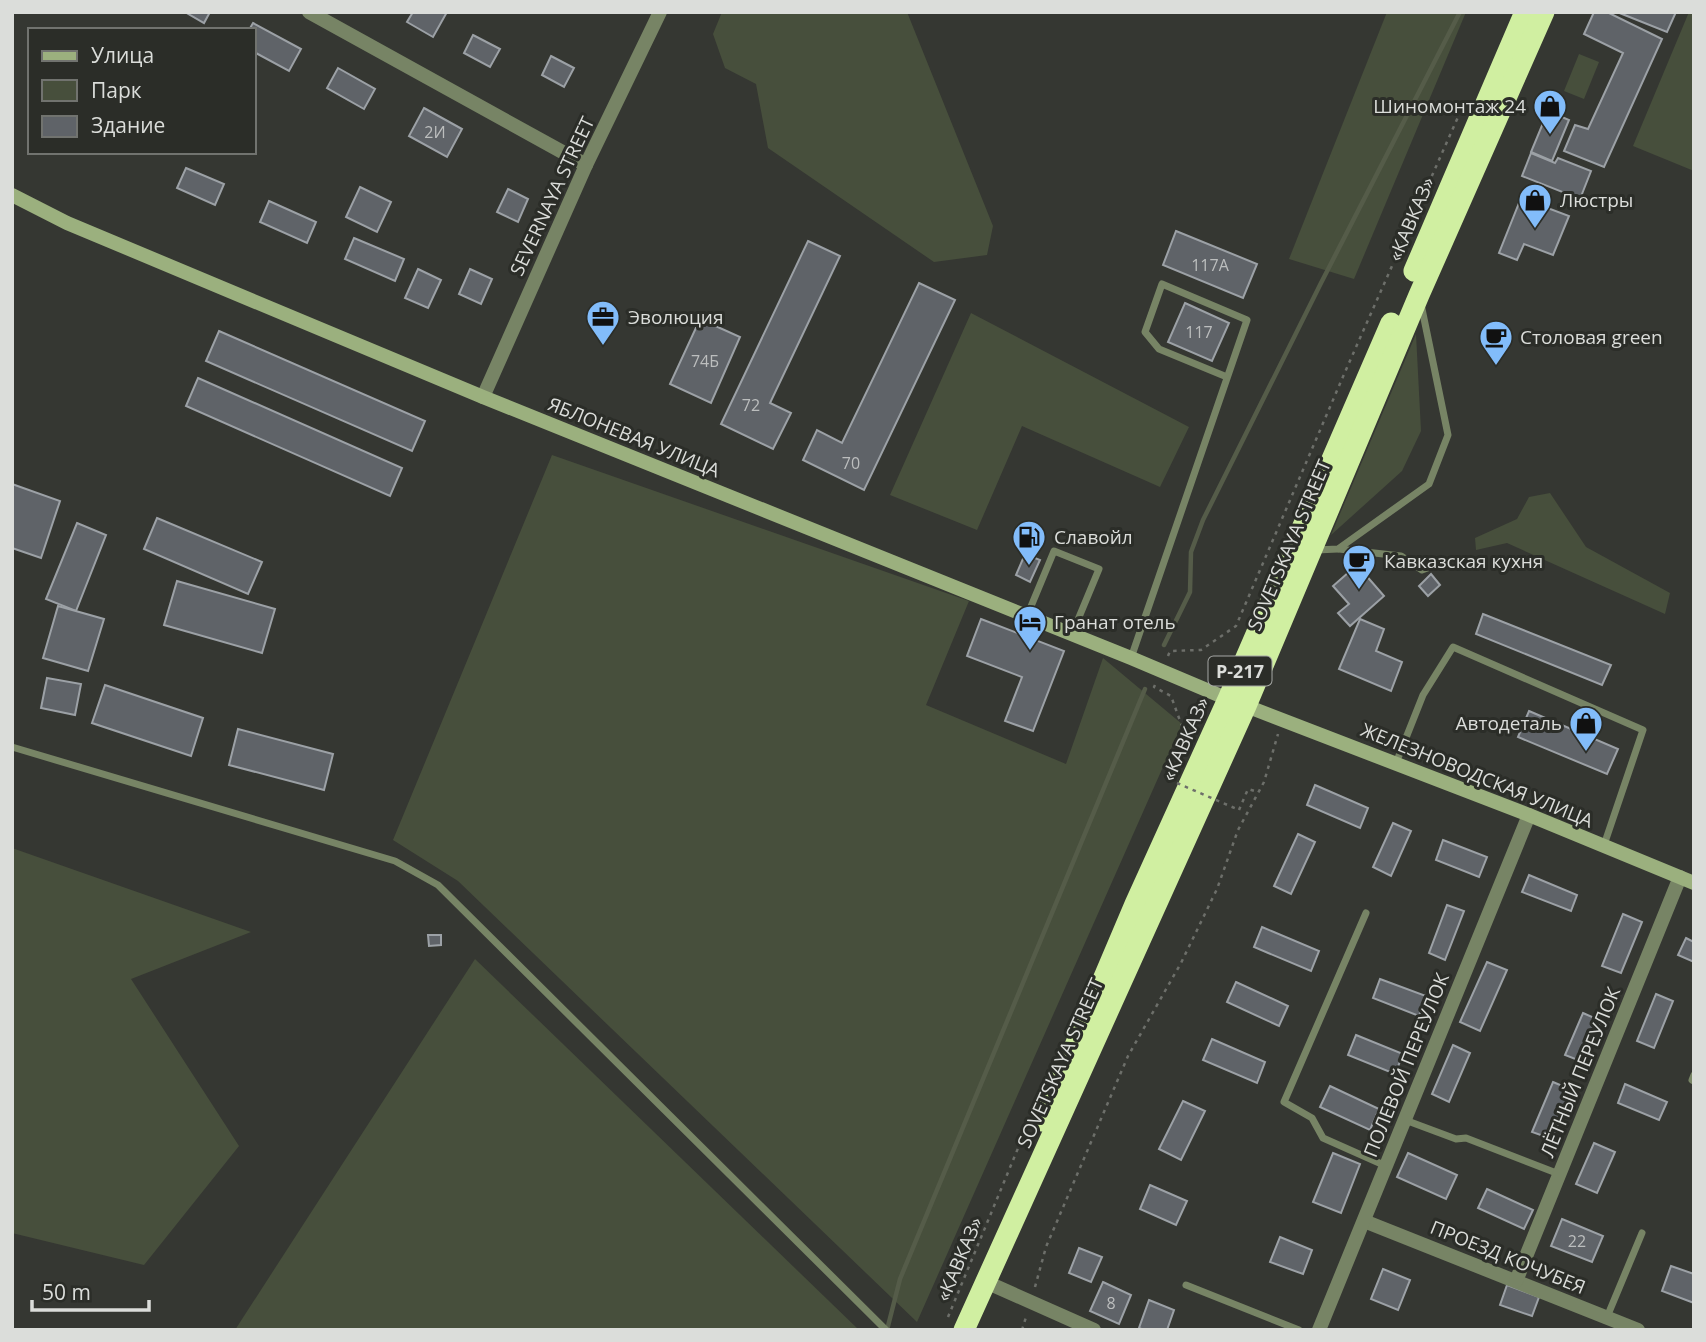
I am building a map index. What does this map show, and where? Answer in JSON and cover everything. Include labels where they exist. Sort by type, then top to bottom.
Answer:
[{"type":"highway","name":"«КАВКАЗ»","points":[[955,1326],[1135,904],[1237,703],[1525,12]]},
{"type":"highway","name":"SOVETSKAYA STREET","points":[[955,1326],[986,1282],[1237,703],[1311,551],[1419,295],[1544,12]]},
{"type":"street","points":[[309,12],[586,165]]},
{"type":"street","name":"SEVERNAYA STREET","points":[[482,397],[655,16]]},
{"type":"street","name":"ЯБЛОНЕВАЯ УЛИЦА","points":[[12,195],[67,223],[482,397],[1131,657],[1237,703]]},
{"type":"street","name":"ЖЕЛЕЗНОВОДСКАЯ УЛИЦА","points":[[1237,703],[1529,815],[1687,880]]},
{"type":"street","name":"ПОЛЕВОЙ ПЕРЕУЛОК","points":[[1319,1330],[1529,815]]},
{"type":"street","name":"ЛЁТНЫЙ ПЕРЕУЛОК","points":[[1516,1281],[1559,1174],[1687,880]]},
{"type":"street","name":"ПРОЕЗД КОЧУБЕЯ","points":[[1364,1221],[1607,1317],[1631,1329]]},
{"type":"street","points":[[986,1282],[1094,1330]]},
{"type":"lane","points":[[1131,657],[1247,320],[1162,284],[1145,331],[1159,349],[1227,377]]},
{"type":"lane","points":[[1338,549],[1429,484],[1448,435],[1419,295]]},
{"type":"lane","points":[[1311,551],[1338,549],[1401,556],[1422,570],[1441,563]]},
{"type":"lane","points":[[1027,616],[1054,551],[1088,564],[1099,569],[1072,634]]},
{"type":"lane","points":[[1396,763],[1423,695],[1453,647],[1643,730],[1604,846]]},
{"type":"lane","points":[[12,747],[395,861],[438,885],[886,1330]]},
{"type":"lane","points":[[1366,913],[1284,1102],[1312,1118],[1323,1138],[1386,1166]]},
{"type":"lane","points":[[1405,1120],[1456,1139],[1466,1138],[1559,1174]]},
{"type":"lane","points":[[1607,1317],[1642,1233]]},
{"type":"lane","points":[[1186,1285],[1299,1330]]},
{"type":"path","points":[[1174,771],[1187,740],[1171,696],[1154,687],[1170,651],[1201,650],[1236,626],[1466,99]]},
{"type":"path","points":[[1021,1330],[1046,1247],[1128,1056],[1181,963],[1217,889],[1238,830],[1264,782],[1282,721]]},
{"type":"path","points":[[1177,783],[1239,810],[1248,789],[1258,792]]},
{"type":"path","points":[[955,1326],[1027,1127]]},
{"type":"green space","points":[[722,12],[907,12],[993,226],[987,255],[934,262],[768,148],[756,84],[725,68],[713,34]]},
{"type":"green space","points":[[1387,12],[1466,12],[1354,279],[1289,259]]},
{"type":"green space","points":[[1689,12],[1694,12],[1694,171],[1633,146]]},
{"type":"green space","points":[[1579,54],[1599,62],[1584,99],[1564,91]]},
{"type":"green space","points":[[971,313],[1189,427],[1160,487],[1022,426],[977,530],[890,495]]},
{"type":"green space","points":[[1416,334],[1421,431],[1402,471],[1331,535]]},
{"type":"green space","points":[[552,455],[969,601],[926,705],[1066,764],[1103,658],[1182,724],[917,1322],[458,881],[393,840]]},
{"type":"green space","points":[[1550,493],[1586,547],[1670,593],[1665,614],[1507,543],[1476,550],[1475,538],[1517,519],[1529,497]]},
{"type":"green space","points":[[12,848],[251,932],[131,979],[239,1146],[144,1265],[12,1233]]},
{"type":"green space","points":[[475,959],[859,1330],[235,1330]]},
{"type":"building","points":[[185,12],[210,12],[204,23]]},
{"type":"building","points":[[413,12],[447,12],[433,37],[407,22]]},
{"type":"building","points":[[1594,12],[1607,12],[1662,39],[1604,167],[1564,151],[1575,125],[1588,129],[1623,53],[1584,34]]},
{"type":"building","points":[[1617,12],[1676,12],[1667,32]]},
{"type":"building","points":[[253,23],[301,49],[289,71],[256,53],[256,28],[250,28]]},
{"type":"building","points":[[473,35],[500,49],[490,67],[464,53]]},
{"type":"building","points":[[551,56],[574,68],[564,87],[542,75]]},
{"type":"building","points":[[338,68],[375,89],[364,109],[327,88]]},
{"type":"building","points":[[424,108],[462,129],[447,157],[409,136]]},
{"type":"building","name":"Шиномонтаж 24","points":[[1548,111],[1569,120],[1552,161],[1531,152]]},
{"type":"building","points":[[1531,153],[1555,163],[1558,158],[1591,171],[1580,199],[1522,176]]},
{"type":"building","points":[[186,168],[224,184],[215,205],[177,188]]},
{"type":"building","points":[[360,187],[391,202],[377,232],[346,217]]},
{"type":"building","points":[[508,189],[528,199],[518,222],[497,212]]},
{"type":"building","name":"Люстры","points":[[1521,198],[1569,216],[1553,255],[1524,244],[1517,260],[1499,253]]},
{"type":"building","points":[[269,201],[316,222],[307,243],[260,222]]},
{"type":"building","points":[[1176,231],[1257,264],[1243,298],[1163,265]]},
{"type":"building","points":[[354,238],[404,259],[395,281],[345,259]]},
{"type":"building","points":[[808,241],[840,256],[770,403],[791,413],[773,449],[721,424]]},
{"type":"building","points":[[418,269],[441,280],[428,308],[405,298]]},
{"type":"building","points":[[470,269],[492,279],[481,304],[459,294]]},
{"type":"building","points":[[919,283],[955,300],[864,490],[803,460],[817,430],[842,443]]},
{"type":"building","points":[[1185,303],[1229,323],[1212,361],[1168,342]]},
{"type":"building","points":[[700,319],[740,337],[711,403],[670,384]]},
{"type":"building","points":[[219,331],[425,421],[412,451],[206,361]]},
{"type":"building","points":[[198,378],[402,468],[390,496],[186,406]]},
{"type":"building","points":[[12,484],[60,501],[41,558],[12,548]]},
{"type":"building","points":[[157,518],[262,562],[248,594],[144,549]]},
{"type":"building","points":[[77,523],[106,535],[76,611],[46,599]]},
{"type":"building","points":[[1025,554],[1040,560],[1030,582],[1016,575]]},
{"type":"building","name":"Кавказская кухня","points":[[1357,565],[1384,596],[1350,626],[1338,613],[1349,604],[1333,586]]},
{"type":"building","points":[[1431,574],[1440,585],[1428,596],[1419,586]]},
{"type":"building","points":[[177,581],[275,609],[262,653],[164,625]]},
{"type":"building","points":[[58,606],[104,619],[88,671],[43,658]]},
{"type":"building","points":[[1483,614],[1611,665],[1602,685],[1476,634]]},
{"type":"building","points":[[981,619],[1064,651],[1033,731],[1005,721],[1022,677],[967,656]]},
{"type":"building","points":[[1360,619],[1384,629],[1376,651],[1402,662],[1391,691],[1339,669]]},
{"type":"building","points":[[47,678],[81,684],[75,715],[41,708]]},
{"type":"building","points":[[105,685],[203,718],[191,756],[92,723]]},
{"type":"building","points":[[1529,711],[1618,749],[1607,774],[1518,737]]},
{"type":"building","points":[[238,729],[333,754],[324,790],[229,765]]},
{"type":"building","points":[[1315,785],[1368,808],[1360,828],[1307,805]]},
{"type":"building","points":[[1393,823],[1411,831],[1391,876],[1373,867]]},
{"type":"building","points":[[1298,834],[1315,842],[1291,894],[1274,886]]},
{"type":"building","points":[[1443,840],[1487,857],[1479,877],[1436,860]]},
{"type":"building","points":[[1529,875],[1577,895],[1571,911],[1522,892]]},
{"type":"building","points":[[1447,905],[1464,911],[1445,960],[1429,953]]},
{"type":"building","points":[[1623,914],[1642,922],[1621,973],[1602,966]]},
{"type":"building","points":[[1262,927],[1319,951],[1311,971],[1254,947]]},
{"type":"building","points":[[428,935],[441,935],[441,945],[429,946]]},
{"type":"building","points":[[1686,938],[1694,942],[1694,962],[1678,955]]},
{"type":"building","points":[[1487,962],[1507,970],[1480,1031],[1460,1022]]},
{"type":"building","points":[[1380,979],[1426,996],[1419,1016],[1373,998]]},
{"type":"building","points":[[1236,982],[1288,1006],[1279,1026],[1227,1002]]},
{"type":"building","points":[[1656,994],[1673,1001],[1654,1048],[1637,1041]]},
{"type":"building","points":[[1583,1013],[1601,1021],[1583,1062],[1565,1055]]},
{"type":"building","points":[[1356,1035],[1403,1054],[1395,1074],[1348,1055]]},
{"type":"building","points":[[1212,1039],[1265,1062],[1257,1083],[1203,1060]]},
{"type":"building","points":[[1453,1045],[1470,1053],[1449,1102],[1432,1094]]},
{"type":"building","points":[[1553,1082],[1572,1090],[1552,1139],[1532,1132]]},
{"type":"building","points":[[1625,1084],[1667,1102],[1659,1120],[1618,1103]]},
{"type":"building","points":[[1330,1086],[1379,1109],[1370,1130],[1320,1107]]},
{"type":"building","points":[[1183,1101],[1205,1111],[1181,1160],[1159,1149]]},
{"type":"building","points":[[1594,1143],[1615,1152],[1597,1193],[1576,1184]]},
{"type":"building","points":[[1333,1153],[1360,1164],[1341,1213],[1313,1202]]},
{"type":"building","points":[[1408,1153],[1457,1175],[1446,1199],[1397,1177]]},
{"type":"building","points":[[1150,1185],[1187,1201],[1176,1225],[1140,1209]]},
{"type":"building","points":[[1487,1189],[1533,1210],[1524,1229],[1478,1208]]},
{"type":"building","points":[[1562,1219],[1603,1236],[1592,1262],[1551,1246]]},
{"type":"building","points":[[1280,1237],[1312,1250],[1303,1274],[1270,1262]]},
{"type":"building","points":[[1079,1248],[1102,1257],[1091,1282],[1069,1273]]},
{"type":"building","points":[[1671,1266],[1694,1274],[1694,1303],[1662,1291]]},
{"type":"building","points":[[1383,1269],[1410,1280],[1398,1310],[1371,1299]]},
{"type":"building","points":[[1103,1282],[1131,1295],[1119,1324],[1090,1311]]},
{"type":"building","points":[[1507,1285],[1539,1297],[1532,1316],[1500,1305]]},
{"type":"building","points":[[1149,1300],[1174,1310],[1167,1330],[1139,1328]]},
{"type":"waterway","points":[[1164,645],[1190,592],[1191,552],[1203,520],[1460,12]]},
{"type":"waterway","points":[[887,1330],[900,1279],[1145,689]]},
{"type":"place","name":"Шиномонтаж 24","points":[[1550,136]]},
{"type":"place","name":"Люстры","points":[[1535,230]]},
{"type":"place","name":"Эволюция","points":[[603,347]]},
{"type":"place","name":"Столовая green","points":[[1496,367]]},
{"type":"place","name":"Славойл","points":[[1029,567]]},
{"type":"place","name":"Кавказская кухня","points":[[1359,591]]},
{"type":"place","name":"Гранат отель","points":[[1030,652]]},
{"type":"place","name":"Автодеталь","points":[[1586,753]]}]
